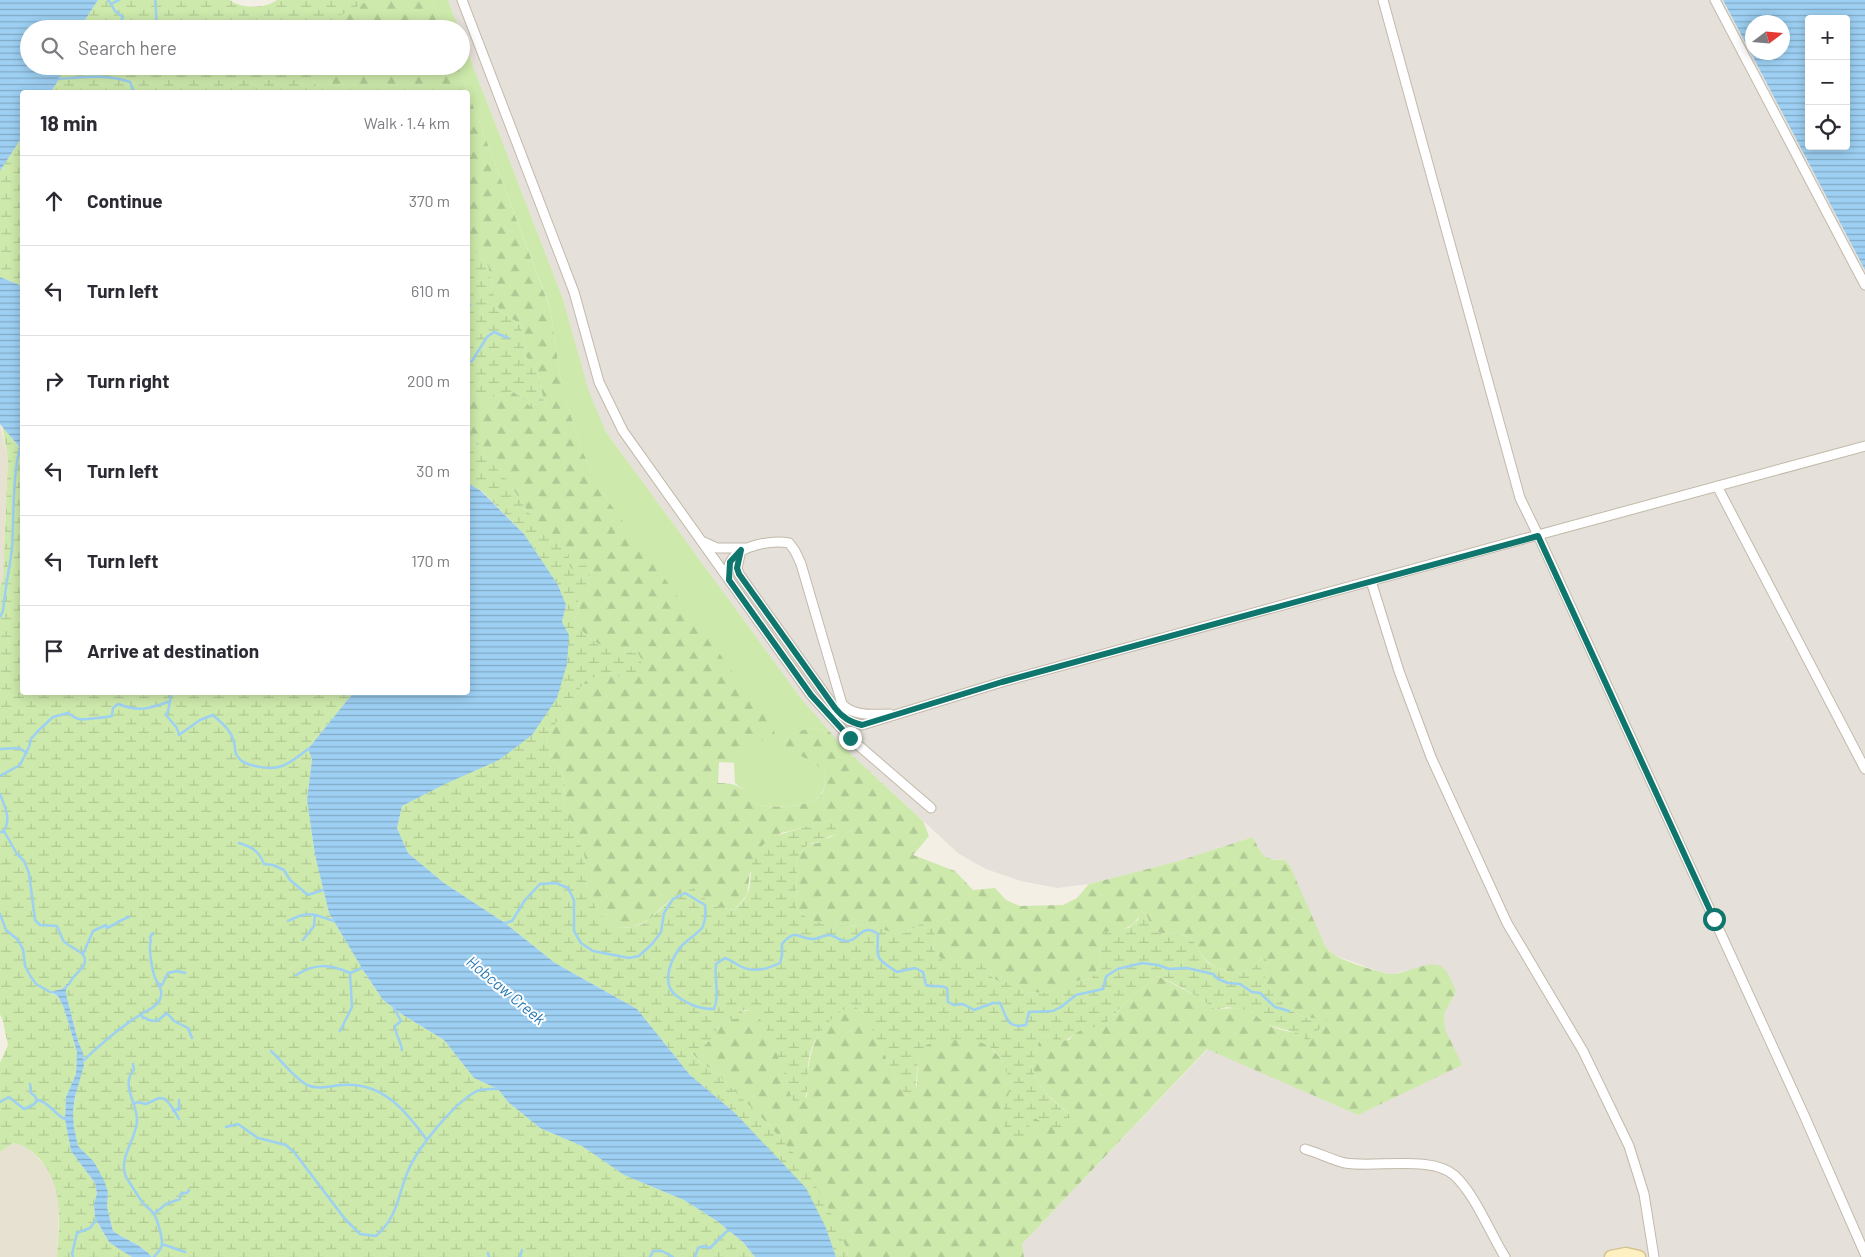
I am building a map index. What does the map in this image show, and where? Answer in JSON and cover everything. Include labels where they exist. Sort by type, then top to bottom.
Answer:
[{"type":"main road","points":[[1611,1257],[1626,1254],[1639,1257]]},
{"type":"street","points":[[462,0],[470,20]]},
{"type":"street","points":[[1383,0],[1520,498],[1804,1115],[1865,1254]]},
{"type":"street","points":[[1715,0],[1865,285]]},
{"type":"street","points":[[470,21],[577,300],[599,382],[623,432],[811,695],[850,738],[930,808]]},
{"type":"street","points":[[741,550],[737,568],[739,574],[843,718],[851,723],[862,725],[874,723],[895,714],[1006,681],[1865,446]]},
{"type":"street","points":[[1717,486],[1865,769]]},
{"type":"street","points":[[700,539],[717,548],[752,548]]},
{"type":"street","points":[[729,580],[730,562],[741,550],[774,542],[789,543],[795,551],[800,564],[842,704],[848,710],[863,714],[895,714]]},
{"type":"street","points":[[1371,581],[1399,671],[1431,757],[1507,923],[1583,1051],[1629,1146],[1644,1194],[1654,1257]]},
{"type":"street","points":[[1305,1149],[1344,1163],[1408,1164],[1443,1167],[1455,1176],[1466,1189],[1505,1257]]},
{"type":"shaded area","points":[[448,0],[1723,0],[1745,42],[1745,60],[1755,60],[1865,270],[1865,1257],[1024,1257],[1022,1244],[1208,1049],[1358,1115],[1461,1064],[1445,1029],[1444,1014],[1456,992],[1408,970],[1393,974],[1381,972],[1334,955],[1325,946],[1285,860],[1268,859],[1262,854],[1253,837],[1179,861],[1089,884],[1057,888],[1021,881],[986,869],[959,854],[839,743],[800,697],[606,432],[589,393],[563,299],[470,58],[470,20],[456,20]]},
{"type":"shaded area","points":[[0,424],[8,458],[3,579],[0,587]]},
{"type":"shaded area","points":[[13,1143],[29,1149],[49,1169],[55,1182],[59,1205],[57,1257],[0,1257],[0,1152]]},
{"type":"green space","points":[[98,0],[230,0],[240,5],[253,7],[266,5],[277,0],[373,0],[339,16],[339,20],[85,20]]},
{"type":"green space","points":[[373,0],[433,0],[441,20],[339,20],[339,16],[364,2]]},
{"type":"green space","points":[[433,0],[448,0],[456,20],[441,20]]},
{"type":"green space","points":[[470,58],[563,299],[589,392],[606,432],[800,697],[830,732],[811,728],[792,733],[782,746],[814,763],[824,771],[824,789],[816,799],[791,806],[758,805],[735,783],[734,763],[737,763],[738,752],[744,745],[581,449],[561,382],[550,307],[470,97],[470,90],[467,90],[461,75],[470,75]]},
{"type":"green space","points":[[60,75],[311,75],[318,90],[52,90]]},
{"type":"green space","points":[[311,75],[461,75],[467,90],[318,90]]},
{"type":"green space","points":[[470,97],[550,308],[561,382],[581,449],[608,501],[771,724],[775,734],[773,738],[749,743],[744,746],[737,763],[719,762],[718,783],[732,784],[741,788],[758,805],[791,806],[815,800],[824,790],[824,771],[814,763],[782,746],[792,733],[811,728],[830,732],[839,743],[923,821],[929,836],[913,855],[955,871],[973,890],[995,888],[1006,900],[1020,906],[1063,905],[1077,898],[1089,884],[1179,861],[1253,837],[1264,856],[1285,860],[1290,866],[1325,946],[1337,957],[1392,974],[1430,965],[1442,967],[1447,972],[1456,992],[1444,1014],[1445,1029],[1462,1065],[1358,1115],[1207,1049],[1022,1244],[1024,1257],[848,1257],[847,1249],[770,1126],[714,1071],[700,1062],[692,1053],[718,1028],[721,1020],[744,1011],[752,1010],[759,1017],[777,1053],[793,1102],[807,1097],[808,1069],[820,1032],[828,1021],[852,1005],[863,1012],[908,1100],[917,1085],[918,1059],[926,1044],[959,1038],[977,1040],[989,1047],[1000,1057],[1010,1077],[1010,1092],[1004,1106],[1028,1121],[1027,1114],[1049,1125],[1069,1114],[1045,1092],[1033,1070],[1034,1056],[1039,1037],[1050,1036],[1069,1040],[1078,1030],[1114,1015],[1129,999],[1158,976],[1198,997],[1216,1010],[1234,1008],[1248,1010],[1275,1028],[1291,1032],[1307,1031],[1315,1029],[1329,1019],[1307,1017],[1298,1014],[1284,1005],[1264,982],[1268,962],[1262,956],[1258,963],[1245,971],[1230,972],[1214,966],[1205,959],[1191,939],[1178,934],[1153,932],[1147,916],[1141,910],[1132,925],[1127,928],[1104,933],[1101,944],[1100,965],[1092,978],[1072,982],[1045,993],[1024,992],[1012,980],[1001,983],[992,977],[990,968],[968,962],[943,961],[933,949],[936,938],[920,924],[906,933],[895,934],[874,926],[829,925],[810,920],[796,909],[797,858],[808,844],[818,843],[837,834],[836,820],[781,833],[750,872],[747,895],[734,910],[713,906],[692,888],[667,902],[650,919],[634,927],[613,927],[597,911],[588,887],[584,854],[563,805],[565,785],[561,771],[551,757],[546,737],[586,680],[610,673],[628,679],[638,653],[601,645],[593,641],[580,628],[574,619],[579,611],[578,598],[587,593],[591,568],[572,570],[526,509],[508,481],[484,453],[475,437],[470,433],[470,395],[476,393],[487,398],[514,392],[531,407],[545,406],[537,371],[524,354],[525,338],[520,324],[500,311],[494,299],[488,266],[470,242]]},
{"type":"green space","points":[[20,140],[20,285],[0,277],[0,171]]},
{"type":"green space","points":[[470,242],[488,266],[494,299],[500,311],[520,324],[525,338],[524,354],[537,371],[545,406],[542,410],[531,407],[514,392],[487,398],[476,393],[470,395]]},
{"type":"green space","points":[[2,425],[20,449],[20,695],[351,695],[308,749],[312,758],[307,800],[315,855],[329,913],[383,1000],[403,1015],[444,1040],[474,1078],[498,1089],[508,1102],[540,1128],[582,1146],[624,1175],[684,1200],[717,1221],[743,1242],[755,1257],[152,1257],[139,1246],[113,1231],[107,1207],[108,1192],[78,1146],[73,1112],[83,1053],[66,994],[67,984],[52,994],[58,996],[64,1008],[77,1052],[76,1074],[66,1097],[65,1117],[71,1151],[95,1183],[97,1193],[94,1204],[95,1218],[101,1229],[109,1242],[132,1257],[57,1257],[59,1205],[53,1181],[47,1169],[36,1155],[21,1145],[13,1143],[0,1152],[0,1063],[8,1045],[0,1014],[0,587],[3,579],[8,458]]},
{"type":"green space","points":[[470,433],[475,437],[484,453],[508,481],[526,509],[544,531],[569,555],[568,564],[572,569],[585,564],[591,568],[587,593],[578,598],[579,611],[574,619],[580,628],[586,635],[601,645],[638,653],[642,660],[639,671],[627,679],[610,673],[586,680],[546,737],[551,757],[561,771],[565,785],[563,805],[584,854],[588,887],[597,911],[613,927],[631,927],[641,924],[676,896],[693,888],[713,906],[734,910],[749,891],[754,859],[764,844],[783,834],[820,822],[836,820],[837,834],[828,837],[825,841],[808,844],[797,858],[796,909],[810,920],[829,925],[874,926],[895,934],[906,933],[920,924],[932,926],[936,938],[933,949],[943,961],[984,962],[990,968],[992,977],[1001,983],[1012,980],[1024,992],[1045,993],[1072,982],[1092,978],[1100,965],[1101,944],[1104,932],[1129,928],[1138,920],[1140,909],[1147,916],[1154,932],[1179,934],[1188,937],[1194,942],[1207,962],[1222,970],[1230,972],[1245,971],[1258,963],[1263,955],[1268,962],[1264,982],[1284,1005],[1299,1015],[1308,1018],[1330,1018],[1307,1042],[1300,1034],[1266,1024],[1251,1011],[1227,1007],[1216,1010],[1188,991],[1158,976],[1129,999],[1101,1028],[1083,1029],[1058,1044],[1050,1036],[1039,1037],[1034,1056],[1033,1070],[1045,1092],[1069,1114],[1070,1125],[1061,1132],[1027,1114],[1030,1131],[1019,1143],[1009,1139],[1004,1123],[1004,1105],[1010,1092],[1010,1080],[1000,1057],[983,1043],[961,1039],[926,1045],[918,1059],[915,1097],[914,1100],[908,1100],[863,1012],[852,1005],[830,1020],[814,1042],[808,1064],[806,1097],[800,1106],[793,1102],[782,1067],[759,1017],[752,1010],[744,1010],[737,1019],[721,1020],[710,1040],[692,1054],[714,1071],[770,1126],[803,1164],[828,1207],[847,1249],[848,1257],[836,1257],[826,1228],[735,1113],[690,1075],[637,1009],[555,963],[505,923],[444,883],[408,853],[397,828],[402,806],[445,784],[569,635],[562,622],[566,605],[558,585],[524,534],[482,491],[470,484]]},
{"type":"water","points":[[0,0],[98,0],[85,20],[20,20],[20,75],[60,75],[52,90],[20,90],[20,140],[0,171]]},
{"type":"water","points":[[1723,0],[1865,0],[1865,270],[1755,60],[1790,60],[1790,15],[1745,15],[1745,42]]},
{"type":"water","points":[[0,277],[20,285],[20,448],[0,424]]},
{"type":"water","name":"Hobcaw Creek","points":[[470,484],[481,491],[524,534],[558,585],[566,605],[562,622],[569,635],[567,664],[557,698],[532,735],[499,760],[402,806],[397,828],[408,853],[444,883],[505,923],[555,963],[637,1009],[690,1075],[735,1113],[806,1188],[826,1228],[836,1257],[755,1257],[743,1242],[717,1221],[684,1200],[624,1175],[582,1146],[540,1128],[508,1102],[498,1089],[474,1078],[444,1040],[403,1015],[383,1000],[329,913],[315,855],[307,800],[312,759],[308,749],[351,695],[470,695]]},
{"type":"water","points":[[69,984],[66,994],[83,1053],[84,1065],[73,1112],[78,1146],[94,1162],[104,1180],[108,1192],[107,1207],[113,1231],[139,1246],[152,1257],[132,1257],[109,1242],[95,1218],[94,1204],[97,1193],[95,1183],[71,1151],[65,1119],[66,1097],[76,1074],[77,1052],[64,1008],[58,996],[50,992],[62,989]]},
{"type":"waterway","points":[[108,0],[111,4],[119,0]]},
{"type":"waterway","points":[[155,0],[157,20]]},
{"type":"waterway","points":[[111,4],[115,11],[123,17],[122,20]]},
{"type":"waterway","points":[[59,79],[95,77],[121,79],[130,82],[133,90]]},
{"type":"waterway","points":[[470,362],[487,337],[494,332],[508,338]]},
{"type":"waterway","points":[[0,617],[3,611],[12,549],[16,465],[20,450]]},
{"type":"waterway","points":[[171,695],[166,715],[177,728],[179,735],[200,720],[213,715],[229,731],[233,738],[236,754],[246,763],[260,767],[276,768],[288,763],[308,749]]},
{"type":"waterway","points":[[0,776],[20,765],[31,739],[53,717],[68,713],[79,719],[106,717],[112,716],[113,708],[118,704],[143,709],[168,702]]},
{"type":"waterway","points":[[0,749],[19,748],[27,753]]},
{"type":"waterway","points":[[0,794],[6,809],[7,818],[6,827],[3,832],[0,832]]},
{"type":"waterway","points":[[4,831],[17,854],[24,861],[29,873],[35,920],[40,925],[57,926],[63,940],[84,956],[84,965],[69,984]]},
{"type":"waterway","points":[[239,843],[254,850],[264,864],[273,865],[284,870],[290,880],[308,895],[323,890]]},
{"type":"waterway","points":[[505,923],[512,921],[525,900],[540,884],[556,883],[568,888],[574,900],[574,931],[581,943],[593,951],[629,958],[639,956],[652,944],[661,932],[664,913],[673,899],[685,893],[705,905],[705,920],[702,928],[681,946],[675,955],[668,974],[668,981],[673,992],[678,997],[695,1006],[709,1009],[714,1009],[716,1004],[716,964],[725,958],[745,968],[755,970],[771,967],[780,963],[782,944],[791,936],[798,935],[813,939],[829,935],[847,941],[868,930],[878,934],[877,949],[881,960],[897,972],[915,968],[923,972],[926,985],[947,988],[948,1002],[954,1005],[963,1004],[974,1010],[993,1003],[1000,1003],[1008,1021],[1019,1026],[1026,1025],[1029,1012],[1053,1011],[1076,995],[1103,989],[1106,977],[1118,969],[1142,963],[1158,965],[1169,969],[1187,968],[1213,974],[1218,979],[1228,983],[1240,984],[1252,992],[1260,993],[1275,1007],[1289,1011]]},
{"type":"waterway","points":[[0,914],[6,930],[17,939],[23,949],[25,966],[31,977],[36,984],[50,992]]},
{"type":"waterway","points":[[288,921],[306,914],[321,916],[334,921]]},
{"type":"waterway","points":[[303,940],[314,926],[315,915]]},
{"type":"waterway","points":[[83,954],[93,931],[106,925],[107,928],[129,917]]},
{"type":"waterway","points":[[84,1060],[121,1028],[152,1008],[159,1001],[161,990],[154,975],[150,952],[150,937],[153,933]]},
{"type":"waterway","points":[[296,975],[310,968],[323,966],[350,973]]},
{"type":"waterway","points":[[340,1031],[352,1007],[350,973],[362,968]]},
{"type":"waterway","points":[[159,984],[162,985],[168,973],[177,971],[185,973]]},
{"type":"waterway","points":[[394,1008],[401,1021],[395,1028],[402,1050]]},
{"type":"waterway","points":[[141,1014],[143,1018],[157,1021],[167,1013],[174,1021],[188,1028],[192,1038]]},
{"type":"waterway","points":[[271,1051],[293,1074],[307,1085],[320,1087],[356,1085],[380,1093],[401,1108],[427,1140]]},
{"type":"waterway","points":[[133,1064],[134,1070],[130,1076],[129,1088],[137,1121],[124,1163],[124,1170],[137,1195],[153,1212],[157,1221],[162,1244],[154,1257]]},
{"type":"waterway","points":[[30,1084],[31,1093],[37,1101]]},
{"type":"waterway","points":[[226,1127],[238,1124],[258,1138],[286,1145],[294,1152],[345,1219],[360,1234],[376,1236],[384,1228],[393,1213],[404,1180],[413,1161],[437,1127],[457,1106],[475,1092],[483,1089],[498,1089]]},
{"type":"waterway","points":[[0,1102],[9,1097],[24,1109],[33,1105],[38,1100],[42,1101],[65,1119]]},
{"type":"waterway","points":[[134,1104],[137,1102],[146,1104],[159,1098],[165,1099],[179,1119]]},
{"type":"waterway","points":[[173,1111],[179,1110],[179,1100]]},
{"type":"waterway","points":[[154,1214],[166,1204],[180,1199],[182,1193],[187,1193],[189,1190]]},
{"type":"waterway","points":[[73,1256],[77,1233],[90,1228],[96,1220]]},
{"type":"waterway","points":[[695,1257],[698,1248],[704,1246],[710,1248],[728,1230]]},
{"type":"waterway","points":[[162,1244],[185,1252]]},
{"type":"waterway","points":[[520,1257],[522,1250]]},
{"type":"waterway","points":[[650,1257],[653,1251],[662,1251],[673,1257]]},
{"type":"waterway","points":[[488,1253],[489,1257]]},
{"type":"route","points":[[850,738],[811,695],[729,580],[728,567],[730,562],[741,550],[737,568],[739,574],[843,718],[851,723],[862,725],[874,723],[895,714],[1002,682],[1538,536],[1714,919]]}]
